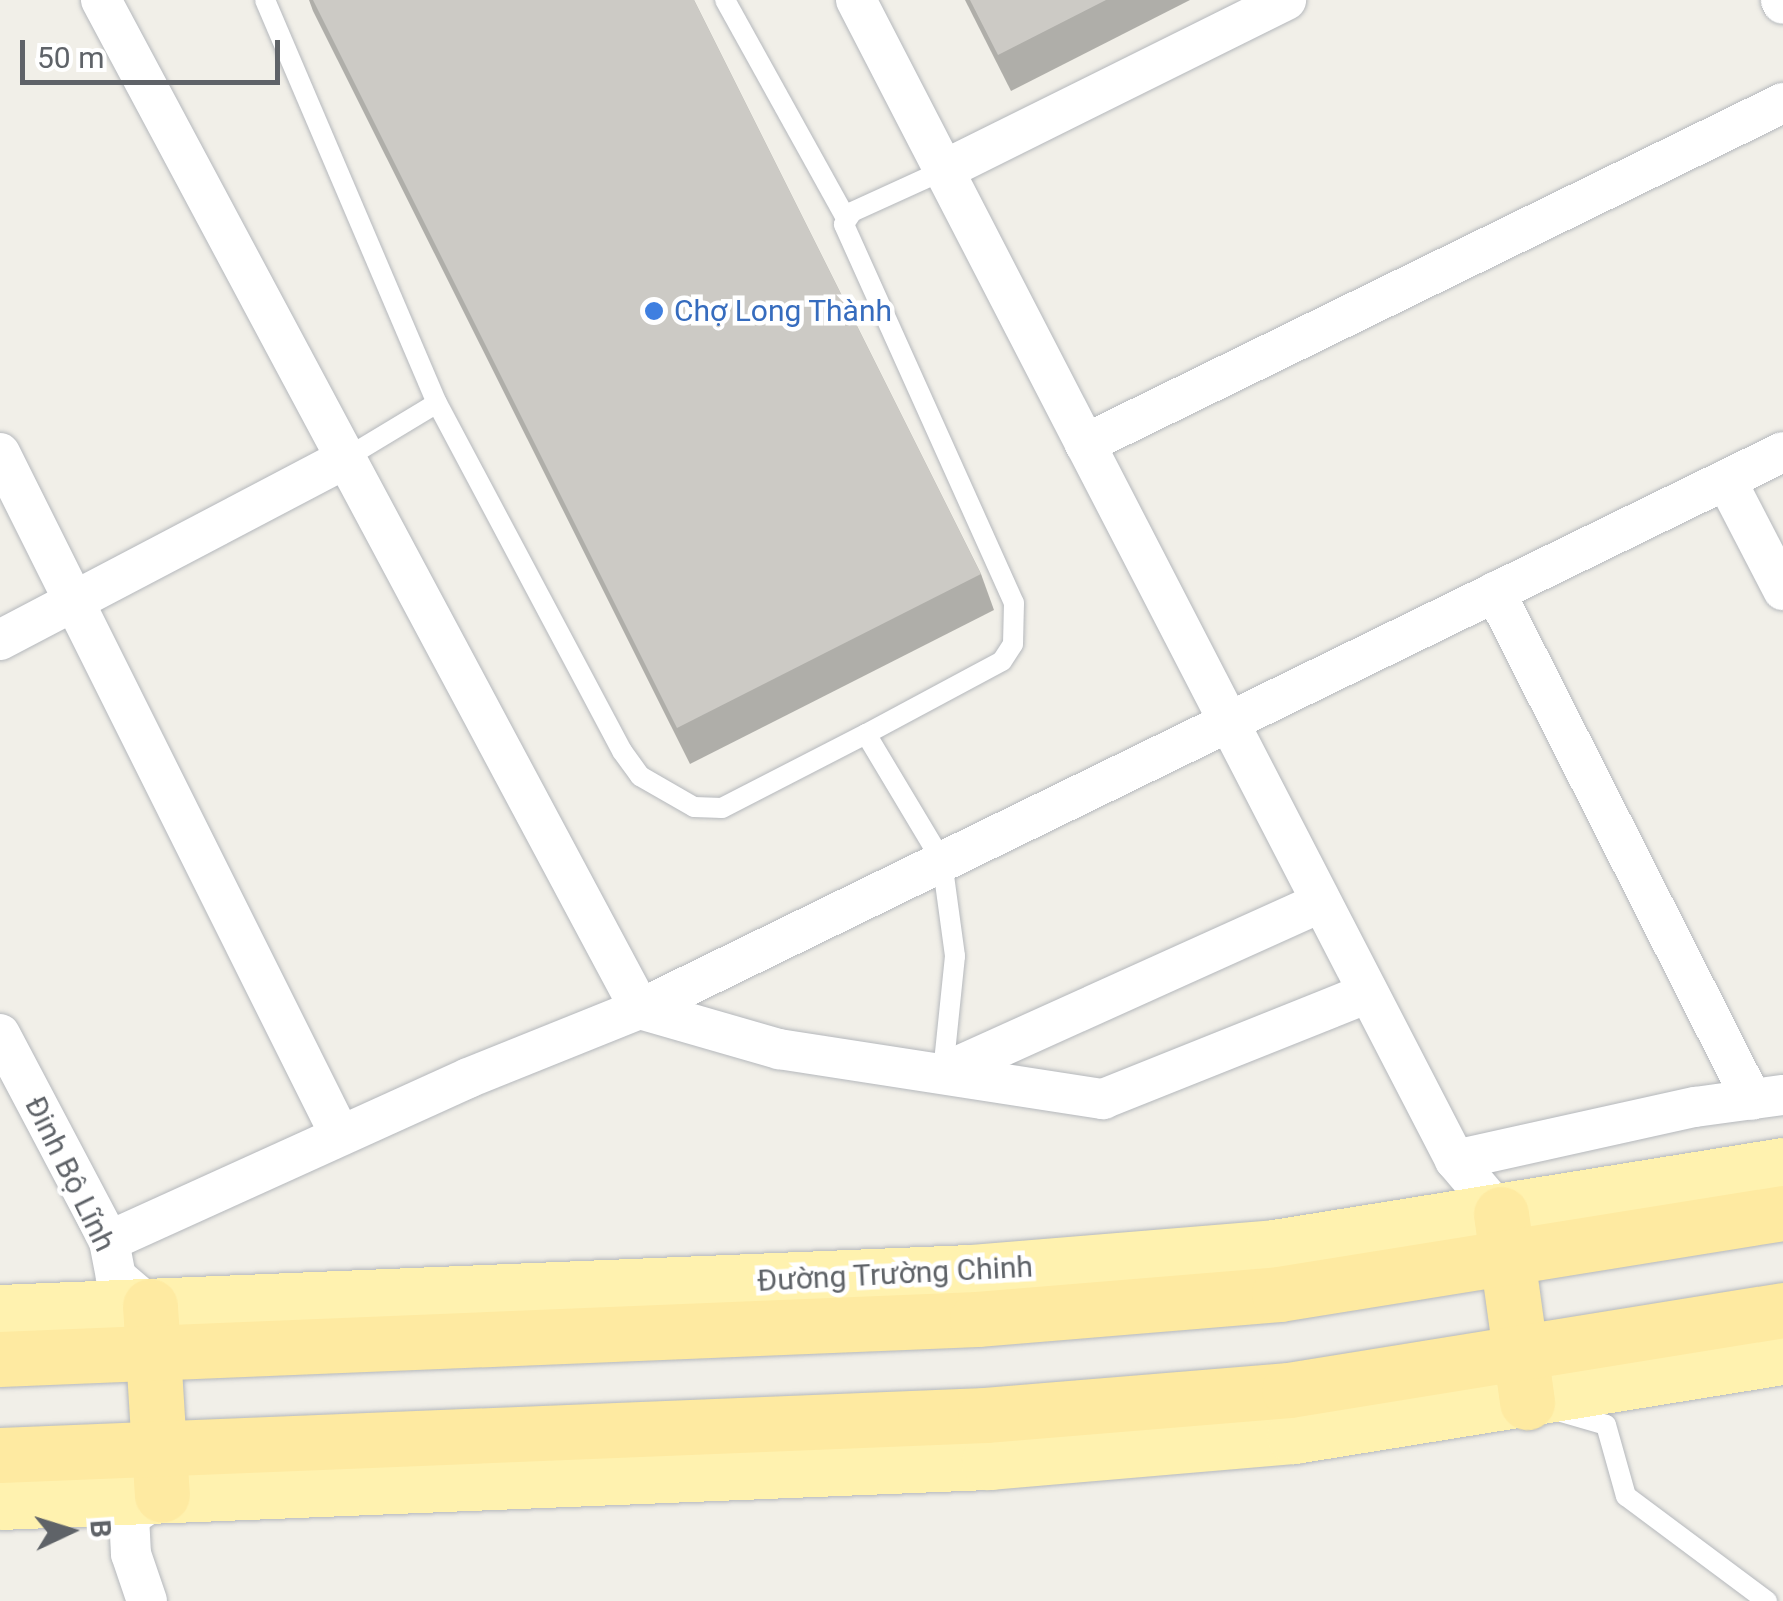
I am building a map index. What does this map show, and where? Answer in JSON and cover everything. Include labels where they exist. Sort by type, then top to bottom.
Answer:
[{"type":"highway","name":"Đường Trường Chinh","points":[[0,1359],[151,1329],[977,1320],[1279,1294],[1505,1237],[1783,1213]]},
{"type":"highway","points":[[1505,1237],[1523,1378]]},
{"type":"highway","points":[[0,1455],[161,1472],[1288,1390],[1523,1378],[1783,1310]]},
{"type":"highway","points":[[151,1329],[161,1472]]},
{"type":"main road","name":"Đường Trường Chinh","points":[[1505,1237],[1783,1164]]},
{"type":"main road","name":"Đường Trường Chinh","points":[[0,1312],[151,1329]]},
{"type":"main road","points":[[1523,1378],[1783,1357]]},
{"type":"main road","points":[[0,1502],[161,1472]]},
{"type":"street","points":[[101,0],[640,1009],[779,1049],[1104,1098],[1368,993]]},
{"type":"street","points":[[856,0],[1454,1160],[1505,1237]]},
{"type":"street","points":[[944,170],[1286,0]]},
{"type":"street","points":[[1085,444],[1783,104]]},
{"type":"street","points":[[109,1241],[340,1135],[640,1009],[1783,452]]},
{"type":"street","points":[[0,454],[72,606],[340,1135]]},
{"type":"street","points":[[0,640],[72,606],[346,458]]},
{"type":"street","points":[[1726,480],[1783,590]]},
{"type":"street","points":[[1454,1160],[1767,1098],[1495,592]]},
{"type":"street","points":[[943,1073],[1322,902]]},
{"type":"street","name":"Đinh Bộ Lĩnh","points":[[0,1034],[109,1241],[116,1277],[151,1329]]},
{"type":"street","points":[[147,1601],[131,1554],[129,1517],[161,1472]]},
{"type":"lane","points":[[266,0],[437,403],[640,776],[694,807],[722,808],[1002,661],[1015,623],[1014,604],[846,218],[725,0]]},
{"type":"lane","points":[[846,218],[944,170]]},
{"type":"lane","points":[[346,458],[437,403]]},
{"type":"lane","points":[[866,734],[942,861],[955,956],[943,1073]]},
{"type":"lane","points":[[1523,1378],[1606,1425],[1626,1496],[1766,1601]]},
{"type":"building","name":"Chợ Long Thành","points":[[313,0],[694,0],[981,574],[677,728]]},
{"type":"building","points":[[970,0],[1106,0],[998,55]]},
{"type":"place","name":"Chợ Long Thành","points":[[654,311]]}]
